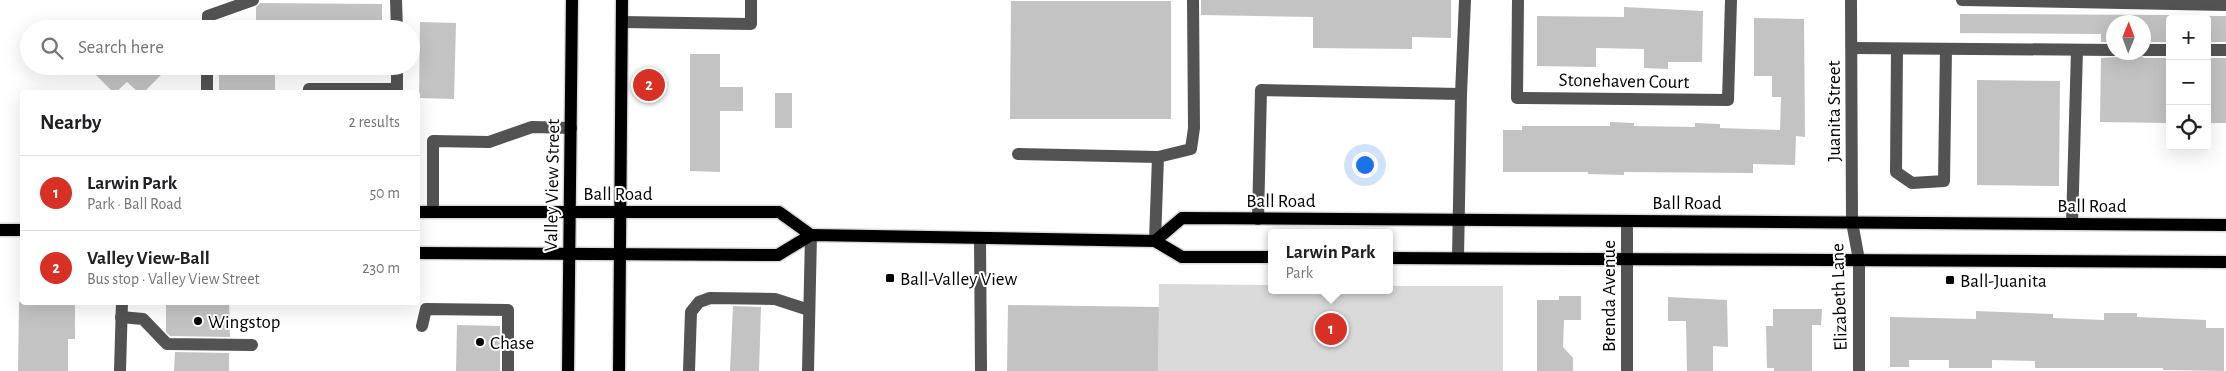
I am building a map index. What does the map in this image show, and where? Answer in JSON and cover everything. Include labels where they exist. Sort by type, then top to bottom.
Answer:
[{"type":"main road","name":"Valley View Street","points":[[568,371],[572,0]]},
{"type":"main road","points":[[619,371],[622,0]]},
{"type":"main road","name":"Ball Road","points":[[420,212],[779,212],[812,235]]},
{"type":"main road","name":"Ball Road","points":[[1155,241],[1182,218],[2226,224]]},
{"type":"main road","points":[[0,230],[20,230]]},
{"type":"main road","points":[[420,254],[778,255],[812,235],[1155,241],[1182,257],[1268,257]]},
{"type":"main road","points":[[1393,258],[2226,262]]},
{"type":"street","points":[[208,20],[208,16],[253,0]]},
{"type":"street","points":[[396,0],[397,20]]},
{"type":"street","points":[[622,22],[751,24],[751,0]]},
{"type":"street","points":[[1018,154],[1158,157],[1191,149],[1194,128],[1193,0]]},
{"type":"street","points":[[1458,258],[1465,0]]},
{"type":"street","name":"Stonehaven Court","points":[[1518,0],[1517,98],[1728,100],[1731,0]]},
{"type":"street","name":"Juanita Street","points":[[1851,0],[1852,222]]},
{"type":"street","points":[[1962,0],[2226,5]]},
{"type":"street","points":[[1852,48],[2106,50]]},
{"type":"street","points":[[1897,48],[1896,172],[1912,183],[1944,181],[1946,49]]},
{"type":"street","points":[[2072,224],[2077,50]]},
{"type":"street","points":[[2151,50],[2166,50]]},
{"type":"street","points":[[2211,50],[2226,50]]},
{"type":"street","points":[[207,75],[207,90]]},
{"type":"street","points":[[309,90],[397,90],[397,75]]},
{"type":"street","points":[[1258,219],[1261,90],[1461,94]]},
{"type":"street","points":[[433,212],[433,141],[489,142],[532,127],[571,128]]},
{"type":"street","points":[[1155,241],[1158,157]]},
{"type":"street","name":"Brenda Avenue","points":[[1626,371],[1627,221]]},
{"type":"street","name":"Elizabeth Lane","points":[[1852,222],[1859,260],[1859,371]]},
{"type":"street","points":[[808,371],[812,235]]},
{"type":"street","points":[[980,238],[980,371]]},
{"type":"street","points":[[689,371],[691,312],[699,302],[710,298],[775,299],[809,310]]},
{"type":"street","points":[[120,371],[122,305]]},
{"type":"street","points":[[422,326],[426,309],[508,310],[508,371]]},
{"type":"street","points":[[121,318],[143,319],[167,344],[252,345]]},
{"type":"shaded area","points":[[1159,284],[1268,285],[1268,294],[1393,294],[1393,286],[1503,286],[1503,371],[1158,371]]},
{"type":"building","points":[[1201,0],[1451,0],[1451,38],[1412,37],[1412,49],[1313,48],[1313,17],[1201,15]]},
{"type":"building","points":[[1011,1],[1171,1],[1171,119],[1010,119]]},
{"type":"building","points":[[260,3],[382,4],[382,20],[256,20],[256,7]]},
{"type":"building","points":[[1624,7],[1703,11],[1702,62],[1668,62],[1668,69],[1644,68],[1644,49],[1596,48],[1596,67],[1537,66],[1537,16],[1624,17]]},
{"type":"building","points":[[1960,14],[2170,15],[2166,15],[2166,42],[2151,42],[2151,15],[2106,15],[2106,42],[2101,42],[2101,34],[1960,33]]},
{"type":"building","points":[[2211,16],[2226,16],[2226,42],[2211,42]]},
{"type":"building","points":[[1754,18],[1804,19],[1805,137],[1796,136],[1795,165],[1753,164],[1753,173],[1624,172],[1624,175],[1588,174],[1588,172],[1503,172],[1503,130],[1522,130],[1522,126],[1610,126],[1610,122],[1634,123],[1634,126],[1695,127],[1695,123],[1720,124],[1720,128],[1780,130],[1781,97],[1772,97],[1772,76],[1754,76]]},
{"type":"building","points":[[420,22],[456,23],[454,99],[420,98]]},
{"type":"building","points":[[690,54],[720,54],[720,87],[743,87],[743,111],[720,111],[720,172],[690,171]]},
{"type":"building","points":[[2101,58],[2106,58],[2106,60],[2151,60],[2151,58],[2166,58],[2166,123],[2100,122]]},
{"type":"building","points":[[2211,58],[2226,58],[2226,123],[2211,123]]},
{"type":"building","points":[[96,75],[161,75],[146,90],[136,90],[127,82],[118,90],[111,90]]},
{"type":"building","points":[[219,75],[275,75],[275,90],[219,90]]},
{"type":"building","points":[[1977,80],[2060,81],[2059,186],[1977,185]]},
{"type":"building","points":[[775,93],[792,93],[792,128],[775,128]]},
{"type":"building","points":[[1559,296],[1581,296],[1581,320],[1564,320],[1563,347],[1573,358],[1573,371],[1537,371],[1537,300],[1559,300]]},
{"type":"building","points":[[1668,297],[1727,300],[1728,347],[1713,346],[1713,371],[1687,371],[1686,321],[1668,321]]},
{"type":"building","points":[[19,302],[20,305],[75,305],[75,339],[68,339],[68,371],[18,371]]},
{"type":"building","name":"Wingstop","points":[[166,305],[229,305],[230,337],[170,336],[166,332]]},
{"type":"building","points":[[1008,305],[1159,307],[1158,371],[1007,371]]},
{"type":"building","points":[[733,306],[761,307],[759,371],[730,371]]},
{"type":"building","points":[[1773,309],[1822,309],[1821,325],[1812,325],[1812,371],[1774,371],[1774,368],[1767,368],[1766,326],[1773,326]]},
{"type":"building","points":[[1976,311],[2053,314],[2053,318],[2104,320],[2104,313],[2137,313],[2137,317],[2206,320],[2206,328],[2224,328],[2224,371],[2163,370],[2163,368],[2035,368],[2035,361],[1992,360],[1992,368],[1949,368],[1949,360],[1909,360],[1909,367],[1890,367],[1890,317],[1976,319]]},
{"type":"building","name":"Chase","points":[[457,325],[500,326],[500,371],[456,371]]},
{"type":"building","points":[[175,352],[229,353],[229,371],[174,371]]},
{"type":"place","name":"Valley View-Ball","points":[[649,85]]},
{"type":"place","name":"Ball-Valley View","points":[[890,278]]},
{"type":"place","name":"Ball-Juanita","points":[[1950,280]]},
{"type":"place","name":"Wingstop","points":[[198,321]]},
{"type":"place","name":"Larwin Park","points":[[1331,329]]},
{"type":"place","name":"Chase","points":[[480,342]]}]
